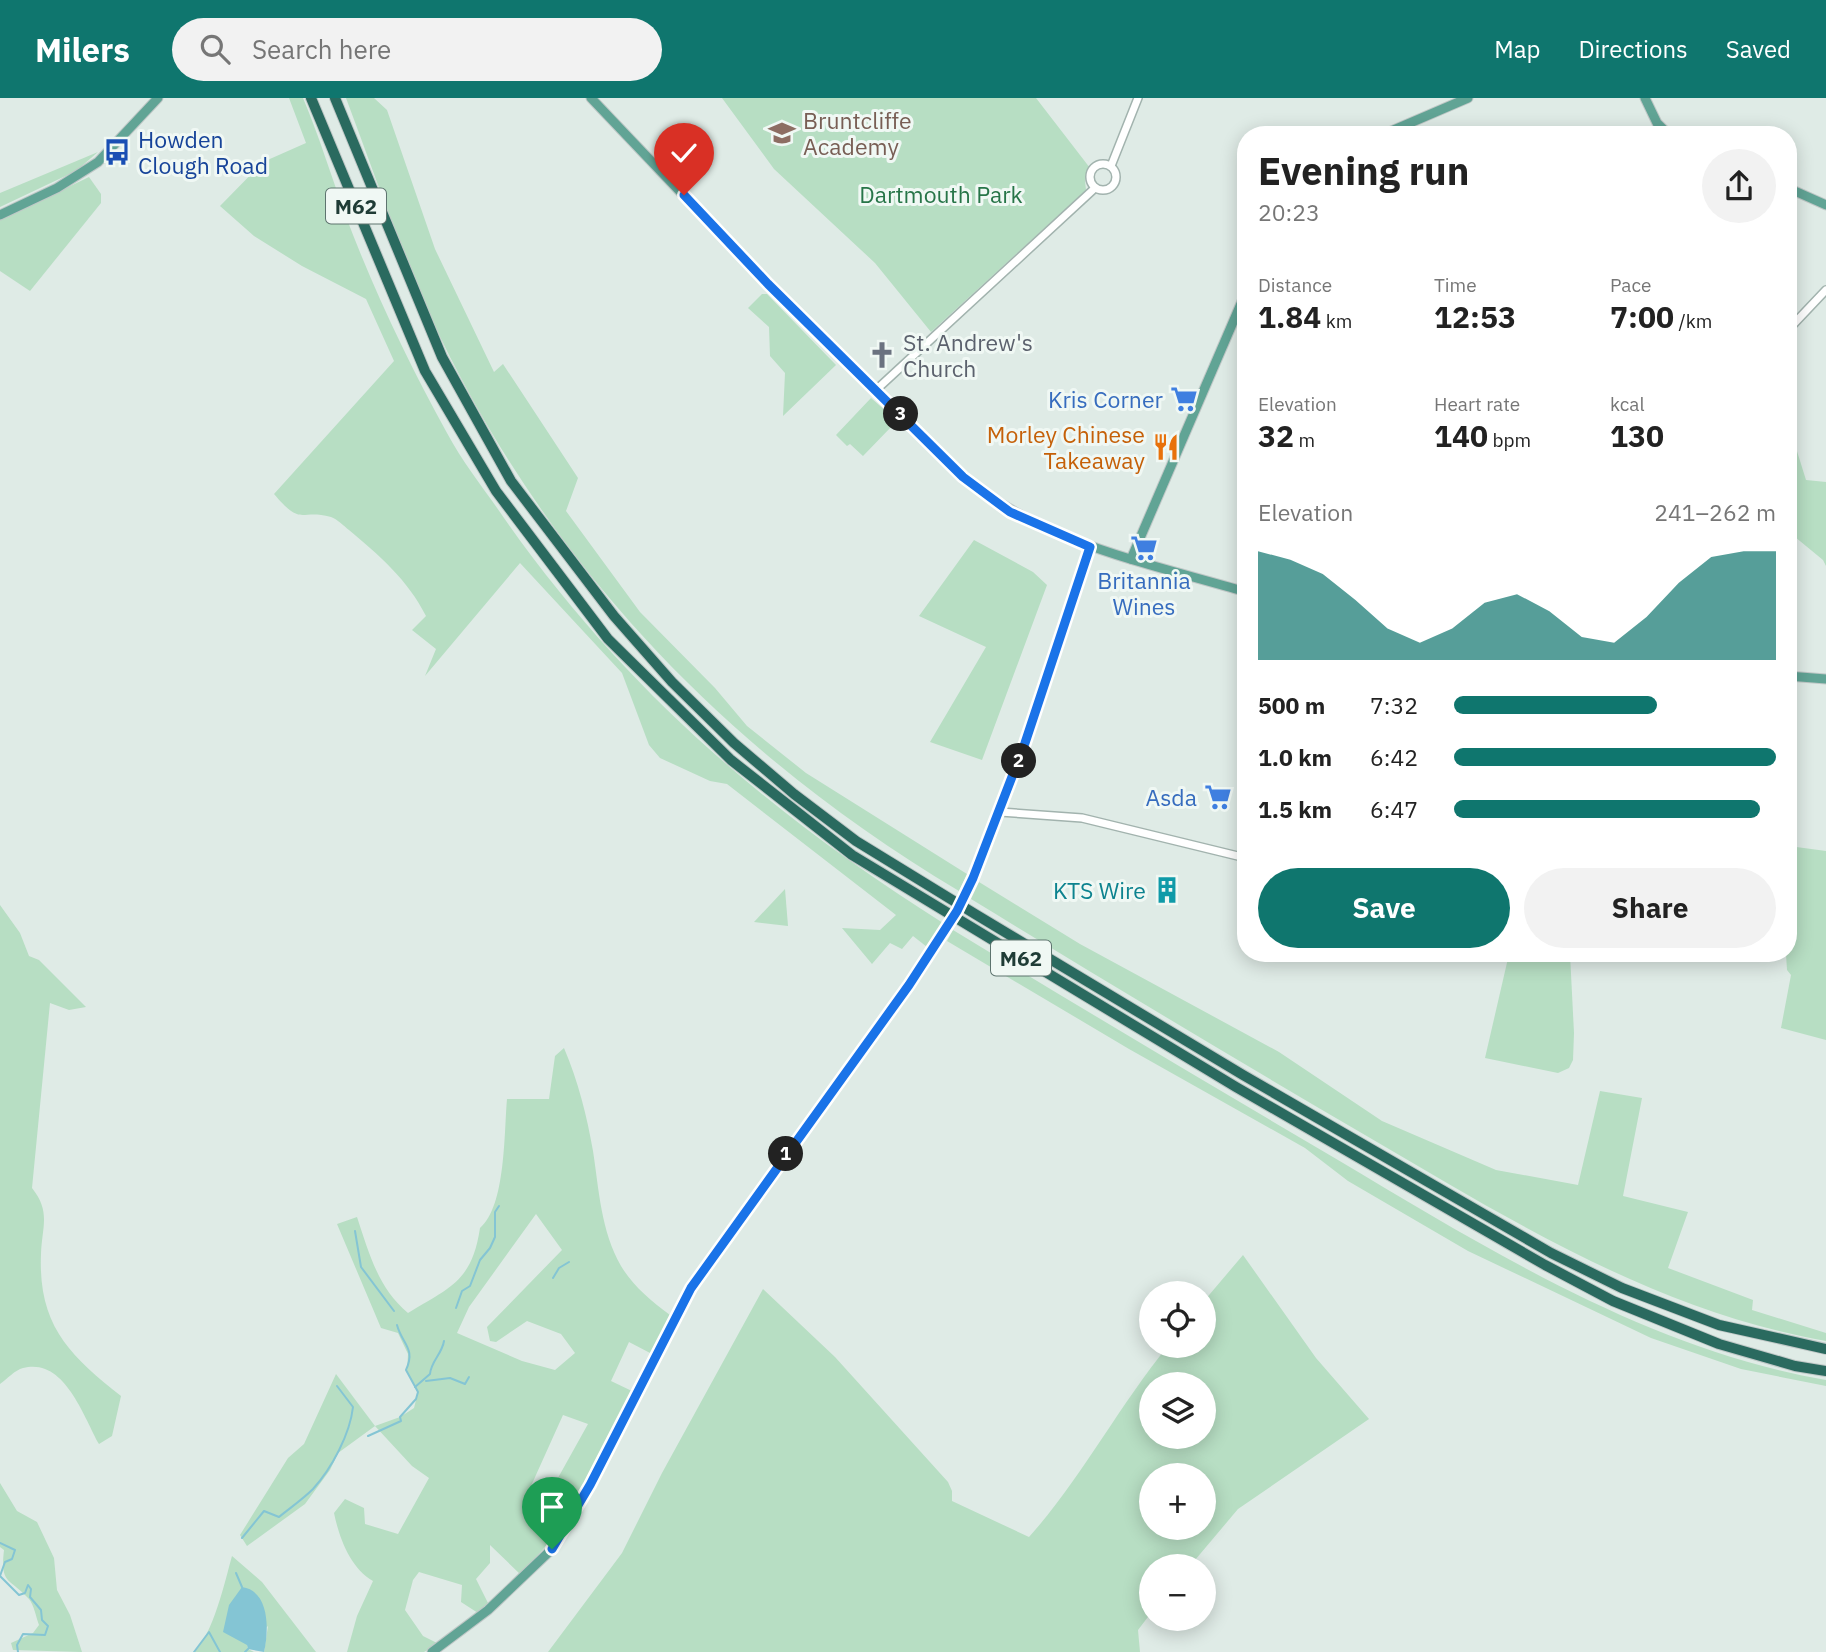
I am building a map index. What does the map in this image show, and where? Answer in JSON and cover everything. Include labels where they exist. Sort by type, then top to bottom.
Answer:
[{"type":"highway","name":"M62","points":[[311,98],[425,371],[496,491],[608,639],[730,761],[852,855],[1225,1080],[1545,1265],[1613,1301],[1719,1344],[1795,1366],[1826,1371]]},
{"type":"highway","name":"M62","points":[[335,98],[442,357],[511,481],[614,616],[663,672],[734,743],[794,794],[856,841],[975,914],[1243,1075],[1550,1253],[1622,1288],[1719,1325],[1826,1349]]},
{"type":"main road","points":[[0,215],[57,188],[98,162],[158,98]]},
{"type":"main road","points":[[591,98],[768,284],[963,477],[992,500],[1038,526],[1090,547],[1237,589]]},
{"type":"main road","points":[[1402,126],[1468,98]]},
{"type":"main road","points":[[1645,98],[1660,126]]},
{"type":"main road","points":[[1797,192],[1826,205]]},
{"type":"main road","points":[[1131,559],[1237,313]]},
{"type":"main road","points":[[432,1652],[488,1610],[552,1549],[590,1485],[691,1288],[909,985],[957,911],[1000,812],[1090,547]]},
{"type":"main road","points":[[1797,677],[1826,679]]},
{"type":"street","points":[[1111,166],[1138,98]]},
{"type":"street","points":[[1102,164],[1111,166],[1116,173],[1115,184],[1108,190],[1095,188],[1090,180],[1091,172],[1102,164]]},
{"type":"street","points":[[876,390],[1095,188]]},
{"type":"street","points":[[1797,321],[1826,290]]},
{"type":"street","points":[[1000,812],[1082,818],[1237,856]]},
{"type":"green space","points":[[289,98],[303,98],[367,270],[405,353],[447,433],[474,476],[550,580],[598,638],[702,743],[817,837],[943,923],[927,947],[913,936],[902,949],[890,943],[872,964],[842,928],[880,930],[896,915],[727,784],[710,781],[660,758],[649,745],[622,673],[520,563],[425,676],[436,649],[412,630],[426,616],[402,580],[336,519],[321,515],[296,514],[274,494],[394,361],[366,299],[302,266],[254,236],[220,206],[263,162],[306,143]]},
{"type":"green space","points":[[346,98],[374,98],[387,110],[435,249],[494,372],[503,364],[578,478],[566,511],[640,612],[715,688],[747,726],[806,773],[967,874],[959,891],[875,837],[795,778],[721,715],[652,646],[588,572],[530,494],[478,410],[432,320]]},
{"type":"green space","name":"Dartmouth Park","points":[[722,98],[1036,98],[1090,168],[1085,181],[1086,190],[931,332],[875,263],[774,169]]},
{"type":"green space","points":[[98,152],[76,171],[0,207],[0,193]]},
{"type":"green space","points":[[89,177],[101,194],[101,203],[30,291],[0,271],[0,220]]},
{"type":"green space","points":[[762,294],[767,294],[836,365],[783,416],[785,373],[770,356],[769,327],[748,308]]},
{"type":"green space","points":[[871,398],[895,419],[892,426],[863,456],[836,435]]},
{"type":"green space","points":[[1797,451],[1806,480],[1826,482],[1826,566],[1823,560],[1797,539]]},
{"type":"green space","points":[[974,540],[1033,572],[1047,585],[982,760],[930,742],[986,647],[919,616]]},
{"type":"green space","points":[[1797,847],[1826,851],[1826,1040],[1781,1028],[1791,975],[1787,970],[1786,962],[1797,962]]},
{"type":"green space","points":[[979,882],[1080,944],[1279,1052],[1382,1121],[1496,1170],[1578,1185],[1600,1091],[1642,1098],[1623,1196],[1688,1212],[1668,1268],[1753,1300],[1752,1310],[1826,1333],[1826,1341],[1763,1327],[1703,1308],[1644,1285],[1531,1230],[1266,1077],[971,899]]},
{"type":"green space","points":[[785,889],[788,926],[754,922]]},
{"type":"green space","points":[[0,905],[20,933],[29,956],[39,960],[86,1007],[69,1010],[50,1003],[32,1188],[42,1204],[44,1227],[41,1279],[51,1319],[72,1352],[121,1396],[112,1436],[99,1444],[79,1404],[61,1380],[50,1371],[37,1367],[23,1368],[0,1384]]},
{"type":"green space","points":[[953,930],[1145,1046],[1513,1261],[1634,1321],[1696,1345],[1760,1365],[1826,1380],[1826,1386],[1741,1369],[1651,1338],[1468,1251],[1348,1181],[1305,1148],[1129,1049],[947,941]]},
{"type":"green space","points":[[1507,962],[1570,962],[1574,1033],[1573,1060],[1569,1068],[1558,1073],[1485,1058]]},
{"type":"green space","points":[[564,1048],[585,1112],[602,1210],[614,1253],[637,1287],[670,1315],[652,1354],[629,1342],[611,1381],[634,1392],[562,1527],[521,1575],[490,1545],[490,1563],[476,1579],[488,1603],[478,1613],[461,1602],[462,1585],[419,1572],[413,1580],[405,1610],[423,1636],[439,1644],[424,1652],[347,1652],[357,1616],[373,1581],[352,1560],[342,1542],[334,1513],[345,1499],[364,1508],[365,1524],[398,1534],[429,1478],[412,1466],[375,1426],[400,1417],[414,1408],[418,1392],[407,1372],[408,1354],[398,1333],[381,1328],[337,1224],[357,1217],[370,1257],[382,1281],[389,1293],[408,1313],[448,1289],[465,1271],[476,1246],[480,1228],[495,1203],[502,1168],[507,1099],[549,1099],[555,1056]],"holes":[[[536,1214],[562,1250],[487,1327],[490,1341],[496,1342],[527,1321],[561,1334],[575,1353],[555,1370],[522,1361],[457,1333],[469,1307]],[[563,1415],[588,1424],[549,1494],[531,1486]]]},
{"type":"green space","points":[[1243,1255],[1316,1358],[1369,1419],[1238,1509],[1216,1535],[1216,1463],[1139,1463],[1139,1540],[1212,1540],[1200,1554],[1139,1554],[1140,1652],[548,1652],[622,1553],[662,1473],[763,1289],[835,1357],[948,1482],[952,1501],[1029,1537],[1066,1491],[1139,1384],[1139,1449],[1216,1449],[1216,1372],[1148,1372],[1159,1358],[1216,1358],[1216,1287]]},
{"type":"green space","points":[[336,1374],[375,1426],[338,1453],[330,1470],[305,1504],[247,1546],[240,1535],[288,1458],[304,1444]]},
{"type":"green space","points":[[0,1483],[17,1511],[37,1522],[54,1558],[57,1590],[70,1615],[82,1652],[13,1650],[11,1643],[33,1633],[39,1625],[31,1602],[8,1579],[3,1569],[4,1550],[0,1547]]},
{"type":"green space","points":[[232,1556],[262,1582],[316,1652],[264,1652],[268,1626],[247,1645],[248,1649],[254,1652],[194,1652],[213,1621]]},
{"type":"water","points":[[242,1587],[251,1590],[263,1604],[267,1623],[264,1652],[248,1649],[247,1645],[223,1632],[229,1605]]},
{"type":"waterway","points":[[456,1308],[462,1291],[470,1286],[480,1260],[495,1237],[495,1212],[499,1206]]},
{"type":"waterway","points":[[355,1231],[361,1267],[394,1311]]},
{"type":"waterway","points":[[553,1278],[559,1268],[569,1262]]},
{"type":"waterway","points":[[368,1436],[401,1421],[400,1417],[416,1399],[418,1392],[406,1370],[410,1356],[397,1325]]},
{"type":"waterway","points":[[415,1387],[430,1374],[444,1341]]},
{"type":"waterway","points":[[426,1381],[450,1378],[465,1384],[469,1377]]},
{"type":"waterway","points":[[242,1538],[264,1511],[279,1517],[305,1496],[320,1481],[333,1461],[344,1439],[353,1407],[337,1386]]},
{"type":"waterway","points":[[0,1543],[15,1550],[12,1559],[5,1562],[0,1576],[19,1595],[25,1593],[28,1585],[31,1589],[30,1597],[41,1610],[42,1620],[48,1626],[45,1635],[23,1634],[17,1645],[18,1652]]},
{"type":"waterway","points":[[236,1573],[242,1587]]},
{"type":"waterway","points":[[194,1652],[209,1632],[220,1652]]},
{"type":"waterway","points":[[245,1652],[248,1649]]},
{"type":"place","name":"Bruntcliffe Academy","points":[[782,133]]},
{"type":"place","name":"Howden Clough Road","points":[[117,152]]},
{"type":"place","name":"St. Andrew's Church","points":[[882,355]]},
{"type":"place","name":"Kris Corner","points":[[1184,399]]},
{"type":"place","name":"Morley Chinese Takeaway","points":[[1166,447]]},
{"type":"place","name":"Britannia Wines","points":[[1144,548]]},
{"type":"place","name":"Asda","points":[[1218,797]]},
{"type":"place","name":"KTS Wire","points":[[1167,890]]},
{"type":"route","points":[[552,1549],[590,1485],[691,1288],[909,985],[957,911],[1000,812],[1090,547],[1010,512],[963,477],[768,284],[684,195]]}]
